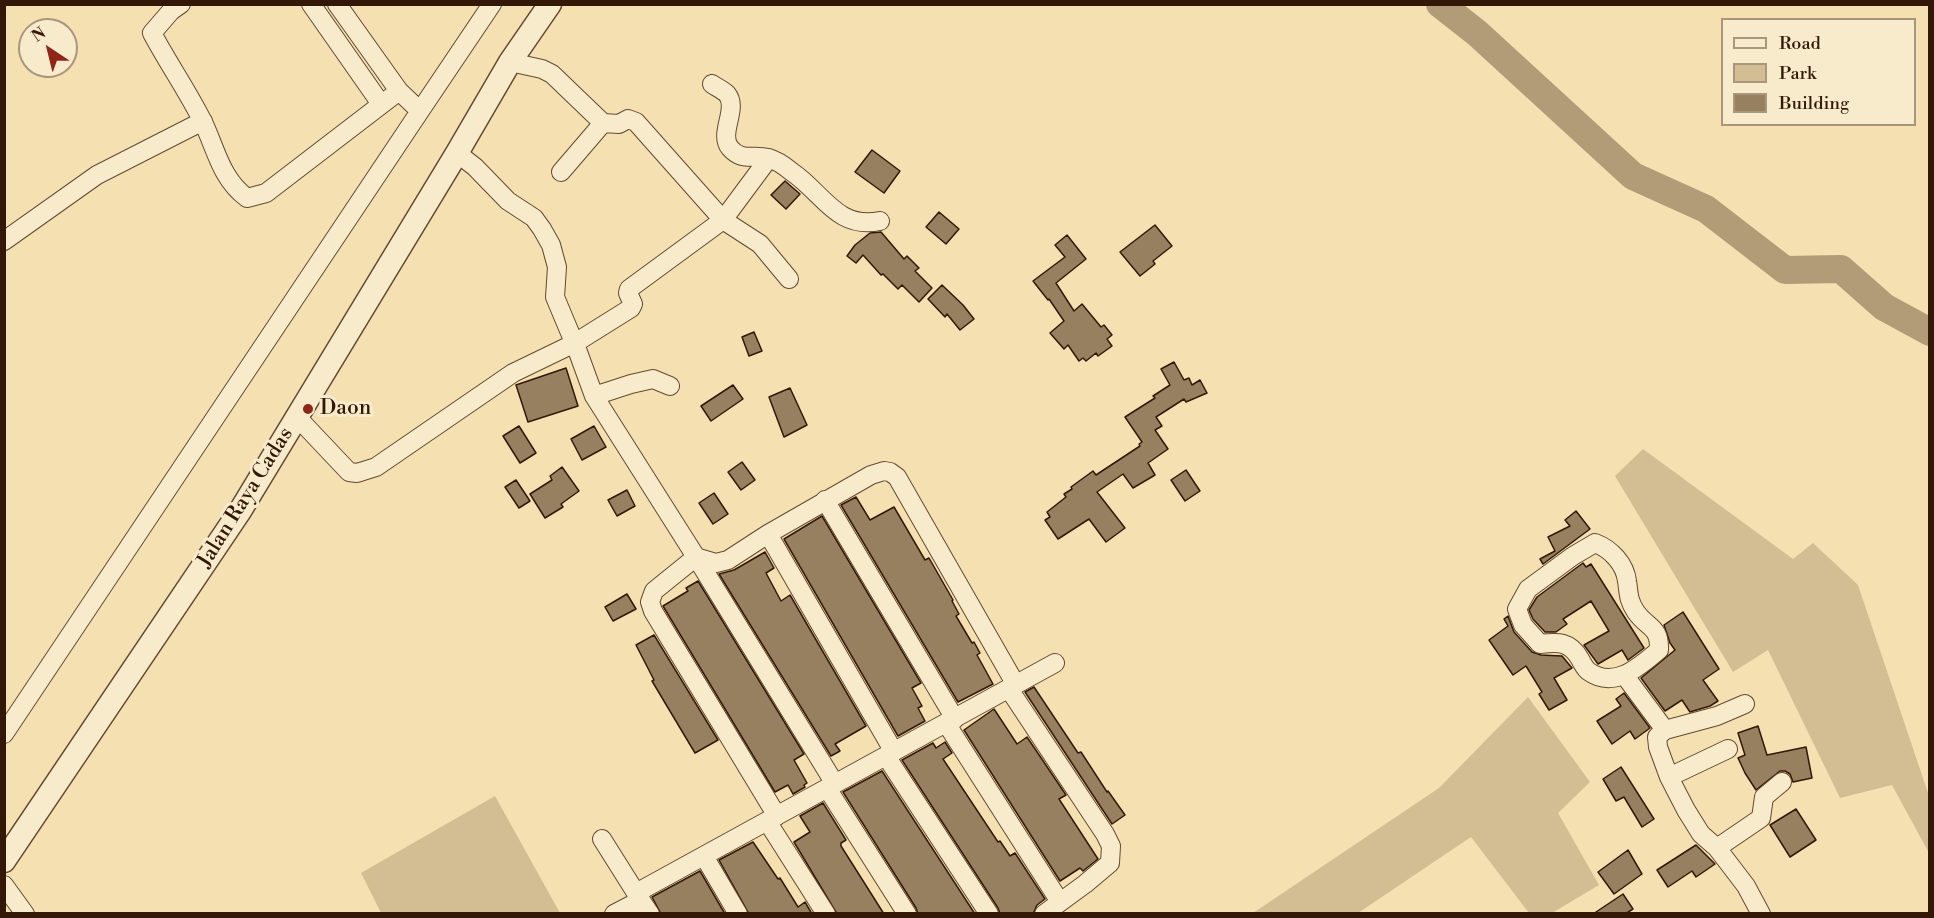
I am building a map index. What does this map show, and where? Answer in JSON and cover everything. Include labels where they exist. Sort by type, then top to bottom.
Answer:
[{"type":"street","points":[[181,4],[171,11],[152,33],[203,122],[224,173],[237,190],[247,198],[266,193],[399,91]]},
{"type":"street","points":[[311,4],[381,104]]},
{"type":"street","points":[[337,4],[399,91],[420,111]]},
{"type":"street","points":[[4,735],[492,4]]},
{"type":"street","name":"Jalan Raya Cadas","points":[[4,861],[240,512],[510,62],[550,4]]},
{"type":"street","points":[[510,62],[542,69],[552,74],[603,123],[619,124],[628,119],[636,122],[723,220],[760,244],[789,279]]},
{"type":"street","points":[[712,84],[727,94],[730,100],[728,144],[742,157],[769,158],[793,172],[840,215],[854,222],[880,221]]},
{"type":"street","points":[[4,241],[98,175],[203,122]]},
{"type":"street","points":[[561,172],[603,123]]},
{"type":"street","points":[[457,153],[475,167],[508,201],[534,218],[551,245],[557,267],[555,297],[594,396],[696,557],[908,914]]},
{"type":"street","points":[[297,417],[349,472],[357,473],[376,467],[513,373],[575,343],[631,308],[633,304],[628,293],[631,286],[723,220],[769,158]]},
{"type":"street","points":[[594,396],[653,379],[670,387]]},
{"type":"street","points":[[696,557],[716,563],[728,560],[825,500],[871,475],[884,471],[897,477],[1012,687],[1106,834],[1111,846],[1110,863],[1044,914]]},
{"type":"street","points":[[825,500],[951,721],[1060,902]]},
{"type":"street","points":[[768,534],[890,754],[989,914]]},
{"type":"street","points":[[1595,543],[1608,548],[1620,562],[1627,579],[1628,596],[1632,605],[1637,614],[1651,626],[1659,639],[1659,650],[1625,676],[1605,679],[1587,670],[1575,650],[1558,642],[1540,644],[1523,624],[1518,609],[1528,589],[1595,543]]},
{"type":"street","points":[[696,557],[654,591],[650,602],[653,611],[825,914]]},
{"type":"street","points":[[614,914],[642,902],[704,856],[1055,663]]},
{"type":"street","points":[[1625,676],[1665,730]]},
{"type":"street","points":[[1745,704],[1717,716],[1665,730],[1657,737],[1658,747],[1669,777],[1701,834],[1717,848],[1746,886],[1761,914]]},
{"type":"street","points":[[1669,777],[1728,749]]},
{"type":"street","points":[[1717,848],[1761,818],[1764,797],[1782,782]]},
{"type":"street","points":[[602,839],[642,902]]},
{"type":"street","points":[[704,856],[738,914]]},
{"type":"street","points":[[4,885],[25,914]]},
{"type":"green space","points":[[1643,449],[1793,559],[1813,543],[1858,585],[1929,796],[1929,853],[1892,785],[1840,798],[1768,650],[1733,672],[1615,476]]},
{"type":"green space","points":[[1528,697],[1590,782],[1558,813],[1599,885],[1552,913],[1529,913],[1471,837],[1358,913],[1253,913],[1439,788]]},
{"type":"green space","points":[[495,796],[560,913],[381,913],[361,873]]},
{"type":"building","points":[[872,150],[900,171],[884,193],[855,172]]},
{"type":"building","points":[[785,181],[800,194],[786,209],[771,195]]},
{"type":"building","points":[[939,212],[959,229],[946,244],[926,227]]},
{"type":"building","points":[[1155,225],[1172,246],[1153,261],[1155,264],[1140,276],[1120,252]]},
{"type":"building","points":[[881,232],[904,259],[907,256],[919,268],[915,271],[932,288],[919,302],[902,285],[898,289],[883,274],[881,275],[863,255],[856,263],[847,256],[855,245],[870,233]]},
{"type":"building","points":[[1067,235],[1086,259],[1056,283],[1074,311],[1082,304],[1101,327],[1104,325],[1112,335],[1107,339],[1112,346],[1098,356],[1096,353],[1086,361],[1083,358],[1079,361],[1068,345],[1064,349],[1050,333],[1064,321],[1033,281],[1065,257],[1055,245]]},
{"type":"building","points":[[942,285],[974,319],[960,330],[947,314],[945,317],[928,299]]},
{"type":"building","points":[[754,332],[762,351],[749,356],[742,337]]},
{"type":"building","points":[[1174,362],[1184,380],[1189,378],[1192,385],[1200,380],[1207,393],[1186,402],[1184,399],[1156,417],[1162,426],[1155,430],[1168,449],[1148,463],[1155,475],[1133,488],[1123,474],[1097,492],[1125,528],[1106,542],[1089,519],[1058,539],[1045,520],[1050,517],[1047,512],[1066,497],[1064,494],[1072,489],[1071,487],[1093,471],[1096,475],[1140,446],[1142,442],[1125,417],[1155,398],[1153,396],[1170,385],[1161,369]]},
{"type":"building","points":[[566,368],[578,406],[528,422],[516,385]]},
{"type":"building","points":[[733,385],[743,399],[711,421],[701,406]]},
{"type":"building","points":[[790,388],[807,425],[784,437],[769,397]]},
{"type":"building","points":[[519,426],[536,453],[520,463],[503,436]]},
{"type":"building","points":[[594,426],[606,447],[582,460],[571,439]]},
{"type":"building","points":[[742,462],[755,480],[741,490],[728,472]]},
{"type":"building","points":[[562,467],[579,491],[561,504],[563,507],[545,518],[530,494],[552,480],[550,476]]},
{"type":"building","points":[[1186,470],[1200,491],[1185,501],[1171,480]]},
{"type":"building","points":[[516,480],[530,501],[519,508],[505,487]]},
{"type":"building","points":[[627,490],[635,506],[617,516],[608,500]]},
{"type":"building","points":[[714,493],[728,514],[713,524],[699,503]]},
{"type":"building","points":[[856,497],[870,520],[894,507],[925,560],[929,558],[953,600],[959,614],[956,616],[980,653],[977,655],[993,684],[958,702],[841,505]]},
{"type":"building","points":[[1576,511],[1590,529],[1543,564],[1540,559],[1555,551],[1548,537],[1570,526],[1565,520]]},
{"type":"building","points":[[822,516],[921,683],[912,688],[922,706],[918,708],[925,721],[898,736],[784,539]]},
{"type":"building","points":[[765,552],[774,568],[766,573],[781,601],[790,595],[866,726],[835,744],[840,751],[831,756],[719,574],[734,570]]},
{"type":"building","points":[[1583,563],[1586,567],[1591,564],[1644,648],[1628,660],[1622,650],[1598,664],[1584,645],[1609,631],[1591,601],[1563,619],[1567,624],[1556,632],[1545,632],[1533,619],[1529,610],[1537,597]]},
{"type":"building","points":[[698,581],[804,754],[794,760],[807,783],[805,787],[793,794],[788,785],[775,792],[663,606],[688,591],[686,588]]},
{"type":"building","points":[[627,594],[636,609],[613,621],[605,607]]},
{"type":"building","points":[[1683,612],[1719,669],[1703,680],[1718,701],[1690,712],[1682,700],[1665,711],[1641,678],[1675,650],[1664,625]]},
{"type":"building","points":[[1508,616],[1514,632],[1532,652],[1562,656],[1572,668],[1554,678],[1567,700],[1549,710],[1539,694],[1542,692],[1526,666],[1513,675],[1489,640],[1508,626],[1504,619]]},
{"type":"building","points":[[654,635],[718,740],[695,753],[652,681],[654,680],[636,645]]},
{"type":"building","points":[[1034,687],[1078,753],[1081,752],[1125,815],[1112,824],[1025,692]]},
{"type":"building","points":[[1624,693],[1650,728],[1635,739],[1630,731],[1612,744],[1597,721],[1621,706],[1616,699]]},
{"type":"building","points":[[994,709],[1017,744],[1027,737],[1066,795],[1059,799],[1098,859],[1083,871],[1080,868],[1060,881],[964,730]]},
{"type":"building","points":[[1758,726],[1767,755],[1806,747],[1812,778],[1793,782],[1790,774],[1780,771],[1756,790],[1738,758],[1745,755],[1738,733]]},
{"type":"building","points":[[945,742],[952,753],[943,759],[998,842],[1000,841],[1010,856],[1015,853],[1045,899],[1037,905],[1033,914],[1000,914],[902,760],[933,743],[936,748]]},
{"type":"building","points":[[1621,767],[1654,819],[1642,827],[1624,797],[1616,801],[1603,779]]},
{"type":"building","points":[[882,771],[975,914],[918,914],[843,792]]},
{"type":"building","points":[[823,803],[846,840],[841,843],[841,846],[884,914],[837,914],[794,842],[810,832],[800,816]]},
{"type":"building","points":[[1796,809],[1816,840],[1790,857],[1770,825]]},
{"type":"building","points":[[753,842],[798,907],[805,902],[812,914],[749,914],[719,860]]},
{"type":"building","points":[[1696,845],[1715,864],[1696,877],[1692,871],[1668,887],[1657,870]]},
{"type":"building","points":[[1628,850],[1642,874],[1614,894],[1598,872]]},
{"type":"building","points":[[700,871],[725,914],[661,914],[652,897]]},
{"type":"building","points":[[1623,894],[1633,909],[1625,914],[1593,914]]},
{"type":"waterway","points":[[1440,4],[1477,33],[1633,176],[1706,209],[1785,270],[1841,269],[1884,307],[1930,332]]},
{"type":"place","name":"Daon","points":[[308,409]]}]
